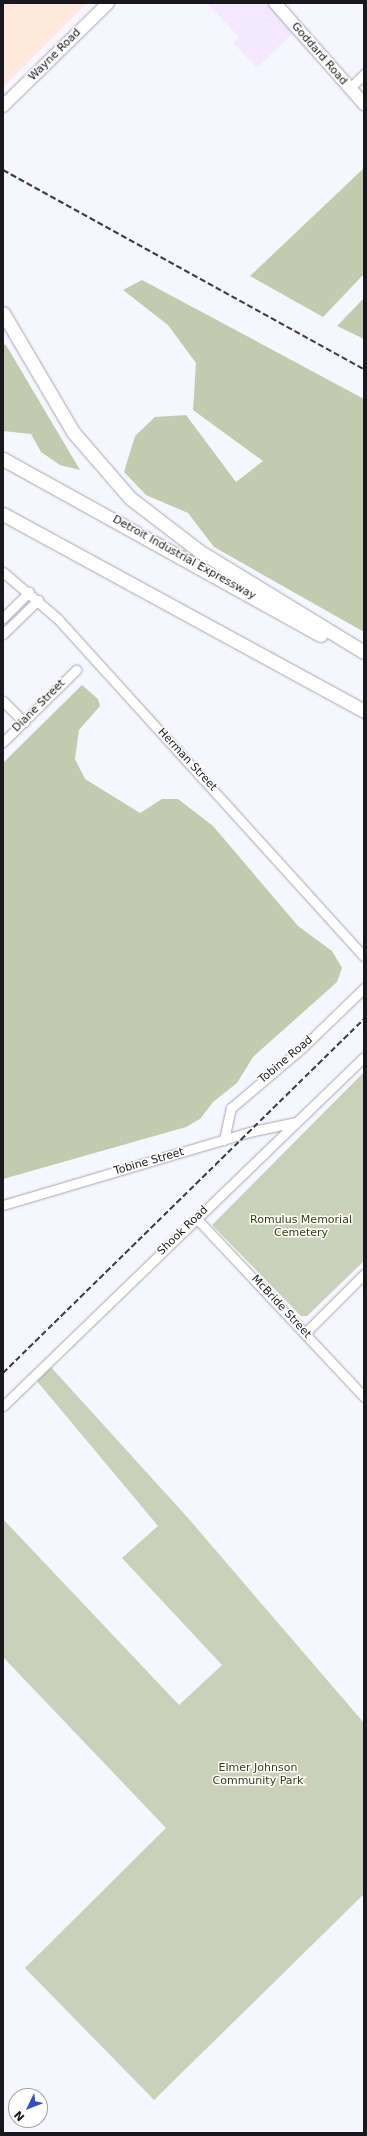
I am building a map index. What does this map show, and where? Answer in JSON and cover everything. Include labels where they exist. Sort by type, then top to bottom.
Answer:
[{"type":"highway","points":[[3,313],[72,432],[130,498],[199,550],[364,652]]},
{"type":"highway","name":"Detroit Industrial Expressway","points":[[3,459],[364,659]]},
{"type":"highway","points":[[3,514],[364,711]]},
{"type":"highway","points":[[3,523],[60,545]]},
{"type":"main road","name":"Wayne Road","points":[[3,106],[108,3]]},
{"type":"main road","name":"Goddard Road","points":[[275,3],[364,104]]},
{"type":"street","points":[[350,88],[364,74]]},
{"type":"street","name":"Herman Street","points":[[3,572],[38,600],[364,956]]},
{"type":"street","points":[[3,618],[29,592]]},
{"type":"street","points":[[3,634],[38,600]]},
{"type":"street","name":"Diane Street","points":[[3,742],[76,670]]},
{"type":"street","points":[[3,701],[24,722]]},
{"type":"street","name":"Tobine Road","points":[[224,1140],[231,1108],[304,1047],[364,988]]},
{"type":"street","name":"Shook Road","points":[[3,1406],[364,1057]]},
{"type":"street","name":"Tobine Street","points":[[3,1205],[224,1140],[296,1122]]},
{"type":"street","name":"McBride Street","points":[[197,1219],[364,1397]]},
{"type":"street","points":[[305,1333],[364,1274]]},
{"type":"shaded area","points":[[3,3],[87,3],[3,87]]},
{"type":"shaded area","points":[[207,3],[267,3],[293,33],[257,68],[233,43],[239,37]]},
{"type":"green space","points":[[364,168],[364,274],[323,317],[250,276]]},
{"type":"green space","points":[[142,280],[364,399],[364,632],[214,547],[188,513],[146,495],[124,472],[135,436],[155,417],[186,415],[236,482],[263,461],[193,410],[196,363],[168,325],[123,290]]},
{"type":"green space","points":[[364,298],[364,339],[337,326]]},
{"type":"green space","points":[[3,344],[6,345],[80,470],[60,465],[41,452],[31,434],[3,431]]},
{"type":"green space","points":[[82,685],[98,699],[100,706],[79,730],[75,759],[85,779],[140,813],[162,799],[178,799],[213,826],[298,926],[332,951],[342,968],[337,982],[253,1057],[237,1083],[213,1102],[200,1119],[186,1127],[3,1179],[3,763]]},
{"type":"green space","name":"Romulus Memorial Cemetery","points":[[364,1072],[364,1261],[307,1316],[301,1316],[212,1225]]},
{"type":"green space","name":"Elmer Johnson Community Park","points":[[50,1366],[188,1518],[364,1723],[364,1894],[154,2100],[25,1968],[166,1828],[3,1657],[3,1519],[179,1705],[222,1665],[122,1558],[158,1526],[36,1380]]},
{"type":"railway","points":[[3,170],[364,369]]},
{"type":"railway","points":[[3,1373],[364,1019]]}]
